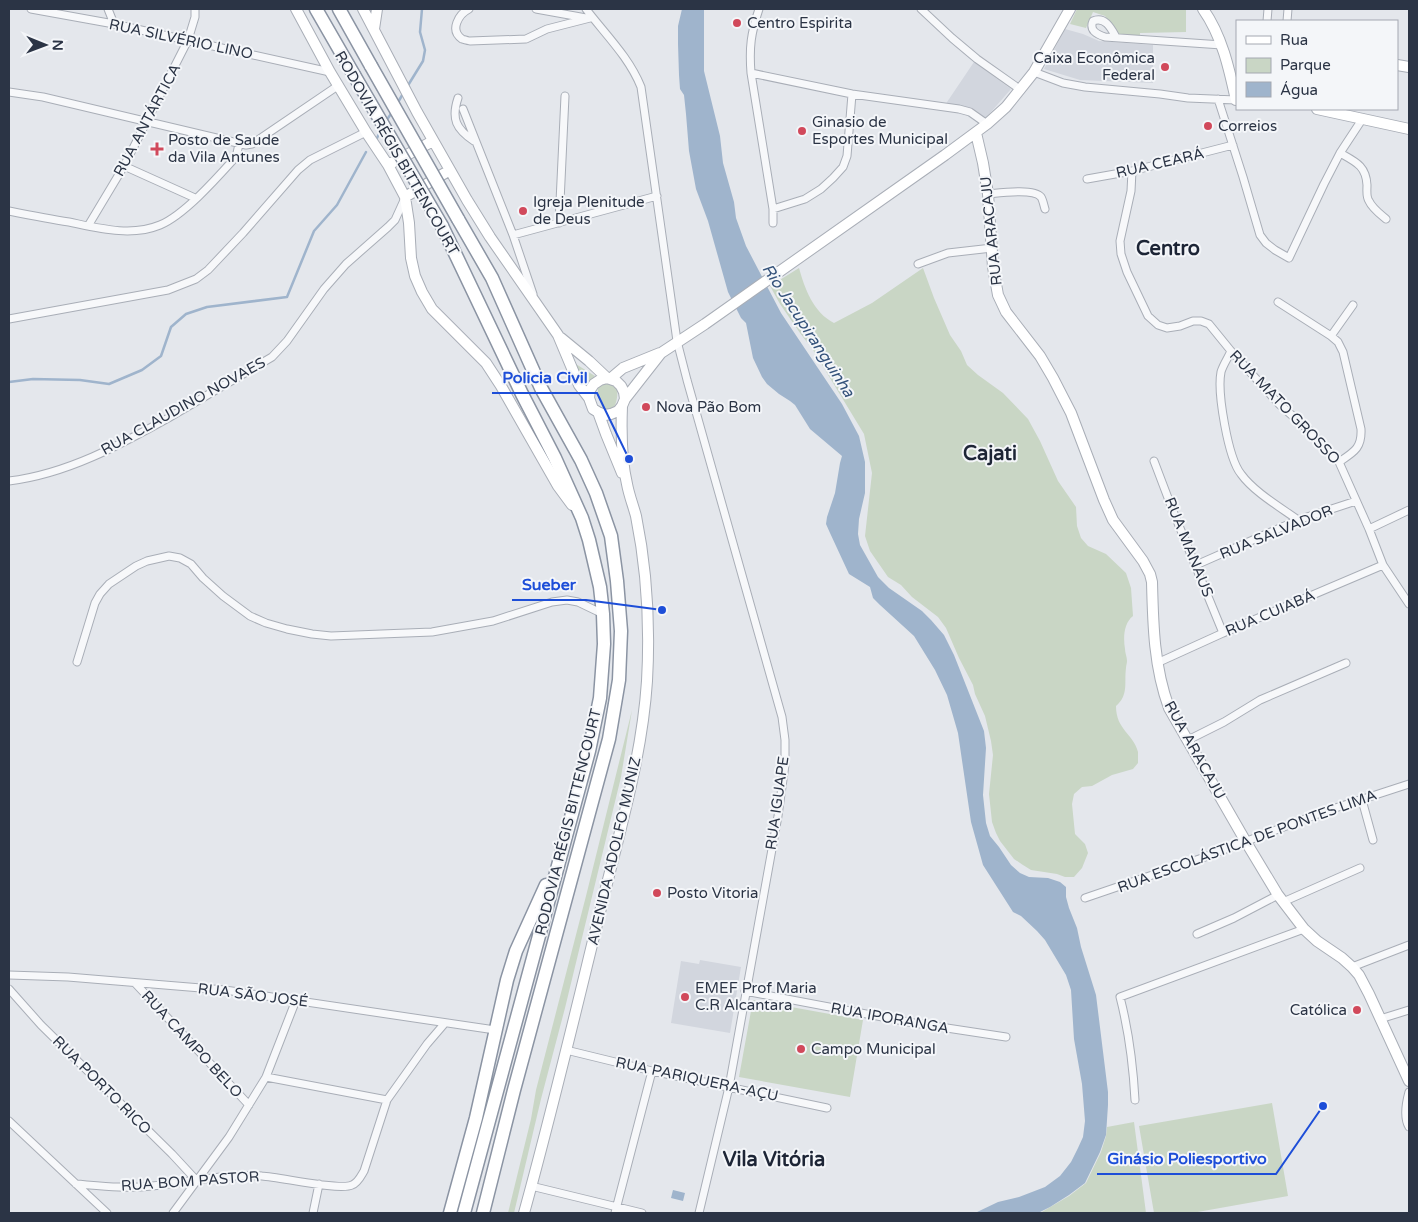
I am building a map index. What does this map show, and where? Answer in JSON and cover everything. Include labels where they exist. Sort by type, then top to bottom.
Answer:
[{"type":"highway","name":"RODOVIA RÉGIS BITTENCOURT","points":[[316,9],[442,226],[522,394],[556,458],[582,518],[600,587],[604,644],[600,698],[589,751],[464,1213]]},
{"type":"highway","name":"RODOVIA RÉGIS BITTENCOURT","points":[[339,9],[492,278],[541,388],[581,460],[596,493],[611,536],[617,581],[621,631],[619,680],[609,739],[494,1164],[483,1213]]},
{"type":"highway","points":[[450,1213],[476,1118],[507,980],[516,951],[562,848]]},
{"type":"highway","points":[[491,1213],[494,1164]]},
{"type":"street","name":"RUA SILVÉRIO LINO","points":[[31,9],[114,24],[330,72]]},
{"type":"street","points":[[108,9],[114,24]]},
{"type":"street","name":"RUA ANTÁRTICA","points":[[88,226],[124,166],[188,40],[195,9]]},
{"type":"street","points":[[296,9],[330,72],[388,165],[405,197],[411,258],[415,276],[422,292],[432,309],[486,364],[501,386],[558,486],[582,518]]},
{"type":"street","points":[[363,9],[417,112],[467,200],[490,237],[558,335],[579,385],[589,398]]},
{"type":"street","points":[[374,29],[377,9]]},
{"type":"street","points":[[469,9],[458,18],[456,26],[457,33],[462,39],[470,41],[526,39],[547,29],[592,18]]},
{"type":"street","points":[[536,9],[592,18]]},
{"type":"street","name":"RUA IGUAPE","points":[[586,9],[628,62],[636,74],[641,87],[677,341],[689,390],[782,717],[785,740],[785,765],[778,816],[728,1086],[699,1213]]},
{"type":"street","points":[[759,9],[751,35],[749,53],[773,209],[773,223]]},
{"type":"street","points":[[921,9],[964,48],[1021,90]]},
{"type":"street","points":[[626,482],[621,426],[623,402],[624,392],[616,381],[609,379],[600,380],[594,384],[590,390],[589,398],[593,409],[605,415],[618,411],[623,402],[661,353],[976,133],[1006,107],[1021,90],[1034,72],[1070,9]]},
{"type":"street","points":[[1034,72],[1063,83],[1085,87],[1218,100],[1236,100],[1232,59],[1222,46],[1210,18],[1203,9]]},
{"type":"street","points":[[1116,37],[1222,46]]},
{"type":"street","points":[[751,73],[852,94],[960,109],[970,112],[987,124]]},
{"type":"street","points":[[9,92],[43,97],[246,146],[252,144],[339,85]]},
{"type":"street","points":[[773,209],[805,199],[821,189],[843,167],[847,156],[852,94]]},
{"type":"street","points":[[559,223],[565,96]]},
{"type":"street","points":[[458,98],[454,114],[456,122],[464,135],[475,142]]},
{"type":"street","points":[[1218,100],[1260,235],[1266,243],[1289,258],[1340,153],[1363,118]]},
{"type":"street","points":[[463,109],[513,235],[537,304]]},
{"type":"street","points":[[1322,110],[1409,129]]},
{"type":"street","points":[[9,319],[168,290],[196,279],[208,270],[243,233],[298,170],[310,160],[366,132]]},
{"type":"street","name":"RUA ARACAJU","points":[[976,133],[988,194],[994,277],[1002,302],[1012,321],[1040,356],[1053,378],[1071,413],[1113,520],[1143,560],[1150,574],[1152,582],[1153,636],[1157,663],[1169,708],[1280,898],[1304,929],[1352,967],[1358,975],[1369,994],[1409,1081]]},
{"type":"street","points":[[388,165],[433,141]]},
{"type":"street","points":[[9,211],[88,226],[131,231],[146,230],[161,225],[177,215],[234,159],[238,153],[239,144]]},
{"type":"street","name":"RUA CEARÁ","points":[[1087,179],[1132,171],[1233,145]]},
{"type":"street","points":[[1340,153],[1364,169],[1367,178],[1367,198],[1386,219]]},
{"type":"street","points":[[124,166],[195,198]]},
{"type":"street","points":[[405,197],[450,170]]},
{"type":"street","name":"RUA MATO GROSSO","points":[[1132,171],[1131,191],[1120,241],[1120,254],[1148,316],[1158,325],[1168,328],[1192,321],[1201,321],[1209,324],[1279,404],[1311,432],[1339,462],[1370,529],[1383,565],[1409,604]]},
{"type":"street","points":[[988,194],[1018,192],[1036,194],[1041,197],[1045,209]]},
{"type":"street","points":[[513,235],[657,196]]},
{"type":"street","name":"RUA CLAUDINO NOVAES","points":[[9,481],[31,478],[62,469],[138,435],[272,357],[287,341],[346,264],[395,220],[405,197]]},
{"type":"street","points":[[918,264],[948,253],[992,248]]},
{"type":"street","points":[[1278,302],[1331,336],[1338,342],[1343,352],[1362,439],[1358,448],[1339,462]]},
{"type":"street","points":[[1331,336],[1353,305]]},
{"type":"street","points":[[558,335],[609,379]]},
{"type":"street","points":[[1231,351],[1221,372],[1220,387],[1235,464],[1249,483],[1298,520]]},
{"type":"street","points":[[609,379],[622,368],[661,353]]},
{"type":"street","points":[[598,412],[615,459],[626,482]]},
{"type":"street","name":"RUA MANAUS","points":[[1154,461],[1224,633]]},
{"type":"street","name":"AVENIDA ADOLFO MUNIZ","points":[[524,1213],[627,805],[643,717],[647,661],[647,604],[636,516],[626,482]]},
{"type":"street","name":"RUA SALVADOR","points":[[1196,565],[1298,520],[1356,501]]},
{"type":"street","points":[[1370,529],[1409,510]]},
{"type":"street","points":[[77,662],[92,611],[100,594],[109,584],[136,566],[147,561],[169,556],[180,558],[191,564],[223,596],[250,616],[273,625],[312,634],[331,636],[432,632],[493,621],[552,602],[566,600],[578,602],[603,614]]},
{"type":"street","name":"RUA CUIABÁ","points":[[1157,663],[1383,565]]},
{"type":"street","points":[[1188,740],[1224,722],[1260,700],[1346,663]]},
{"type":"street","name":"RUA ESCOLÁSTICA DE PONTES LIMA","points":[[1085,898],[1246,842],[1323,812],[1409,784]]},
{"type":"street","points":[[1362,800],[1373,840]]},
{"type":"street","points":[[1197,934],[1280,898],[1360,868]]},
{"type":"street","points":[[1135,1100],[1134,1071],[1128,1027],[1120,997],[1304,929]]},
{"type":"street","points":[[1352,967],[1409,945]]},
{"type":"street","name":"RUA SÃO JOSÉ","points":[[9,975],[135,982],[225,990],[495,1030]]},
{"type":"street","name":"RUA CAMPO BELO","points":[[135,982],[249,1105]]},
{"type":"street","name":"RUA PORTO RICO","points":[[9,989],[41,1025],[197,1181]]},
{"type":"street","name":"RUA IPORANGA","points":[[745,991],[914,1023],[1006,1037]]},
{"type":"street","points":[[173,1213],[229,1137],[266,1077],[296,1000]]},
{"type":"street","points":[[1380,1019],[1409,1010]]},
{"type":"street","name":"RUA BOM PASTOR","points":[[76,1184],[127,1187],[151,1186],[250,1175],[346,1187],[354,1185],[364,1171],[387,1100],[427,1044],[445,1023]]},
{"type":"street","name":"RUA PARIQUERA-AÇU","points":[[566,1050],[652,1071],[827,1108]]},
{"type":"street","points":[[616,1210],[652,1071]]},
{"type":"street","points":[[266,1077],[387,1100]]},
{"type":"street","points":[[1409,1092],[1406,1122],[1409,1127]]},
{"type":"street","points":[[9,1121],[107,1213]]},
{"type":"street","points":[[313,1213],[319,1184]]},
{"type":"street","points":[[531,1186],[616,1210],[642,1213]]},
{"type":"shaded area","points":[[1065,29],[1099,41],[1153,45],[1153,83],[1080,80],[1044,69]]},
{"type":"shaded area","points":[[974,62],[1011,89],[984,120],[970,108],[945,105]]},
{"type":"shaded area","points":[[700,960],[741,967],[730,1033],[671,1023],[681,961],[699,964]]},
{"type":"green space","points":[[1077,9],[1186,9],[1186,32],[1140,33],[1140,37],[1117,34],[1105,16],[1093,12],[1086,28],[1070,24]]},
{"type":"green space","points":[[799,268],[807,292],[815,306],[834,323],[872,303],[923,268],[950,335],[961,351],[967,365],[1003,393],[1028,419],[1058,481],[1076,507],[1077,526],[1081,538],[1088,546],[1106,554],[1126,573],[1131,588],[1133,616],[1126,626],[1124,635],[1127,661],[1125,688],[1123,698],[1116,706],[1119,721],[1136,746],[1138,763],[1133,769],[1112,775],[1092,786],[1082,787],[1074,794],[1072,804],[1075,834],[1085,844],[1088,853],[1082,868],[1074,877],[1031,870],[1014,859],[996,833],[992,822],[989,794],[993,755],[991,741],[985,716],[973,685],[946,628],[938,617],[912,597],[901,585],[888,577],[870,551],[865,536],[872,473],[864,434],[813,350],[780,304],[770,286]]},
{"type":"green space","points":[[571,361],[595,376],[589,382],[587,389]]},
{"type":"green space","points":[[607,381],[617,386],[617,400],[611,412],[603,409],[598,397],[598,387]]},
{"type":"green space","points":[[632,710],[621,777],[565,1008],[514,1213],[508,1213],[531,1119],[536,1090]]},
{"type":"green space","name":"Campo Municipal","points":[[753,1000],[863,1020],[850,1097],[739,1077]]},
{"type":"green space","points":[[1272,1103],[1288,1196],[1192,1213],[1154,1213],[1139,1126]]},
{"type":"green space","points":[[1134,1122],[1146,1213],[1040,1213],[1069,1196],[1086,1183],[1101,1152],[1107,1127]]},
{"type":"water","points":[[682,9],[704,9],[704,71],[720,136],[723,163],[734,202],[736,218],[746,246],[781,313],[842,404],[859,436],[865,462],[865,493],[859,519],[858,534],[860,545],[878,577],[889,588],[922,611],[931,620],[944,635],[954,655],[984,731],[986,748],[983,795],[986,823],[990,836],[1011,865],[1020,873],[1029,877],[1048,878],[1060,882],[1066,887],[1069,908],[1077,928],[1096,995],[1108,1092],[1106,1135],[1085,1183],[1069,1195],[1038,1213],[975,1213],[998,1202],[1019,1197],[1045,1187],[1060,1176],[1071,1162],[1083,1137],[1085,1121],[1082,1084],[1074,1039],[1071,990],[1066,975],[1045,940],[1021,916],[1013,912],[983,865],[971,822],[958,733],[947,695],[935,670],[914,636],[873,598],[870,587],[849,574],[826,524],[835,493],[842,456],[810,429],[795,405],[767,384],[753,358],[746,323],[741,318],[728,292],[708,221],[696,189],[689,151],[684,95],[680,89],[678,26]]},
{"type":"water","points":[[673,1190],[685,1193],[683,1201],[671,1198]]},
{"type":"waterway","points":[[407,87],[423,61],[425,50],[420,32],[422,9]]},
{"type":"waterway","points":[[397,104],[404,92]]},
{"type":"waterway","points":[[386,121],[393,111]]},
{"type":"waterway","points":[[377,138],[381,130]]},
{"type":"waterway","points":[[9,382],[33,379],[80,380],[109,384],[142,370],[161,356],[171,327],[186,314],[207,307],[287,297],[314,231],[337,205],[366,152]]},
{"type":"place","name":"Centro Espirita","points":[[737,23]]},
{"type":"place","name":"Caixa Econômica Federal","points":[[1165,67]]},
{"type":"place","name":"Correios","points":[[1208,126]]},
{"type":"place","name":"Ginasio de Esportes Municipal","points":[[802,131]]},
{"type":"place","name":"Posto de Saude da Vila Antunes","points":[[157,149]]},
{"type":"place","name":"Igreja Plenitude de Deus","points":[[523,211]]},
{"type":"place","name":"Nova Pão Bom","points":[[646,407]]},
{"type":"place","name":"Policia Civil","points":[[629,459]]},
{"type":"place","name":"Sueber","points":[[662,610]]},
{"type":"place","name":"Posto Vitoria","points":[[657,893]]},
{"type":"place","name":"EMEF Prof Maria C.R Alcantara","points":[[685,997]]},
{"type":"place","name":"Católica","points":[[1357,1010]]},
{"type":"place","name":"Campo Municipal","points":[[801,1049]]},
{"type":"place","name":"Ginásio Poliesportivo","points":[[1323,1106]]},
{"type":"district","name":"Centro","points":[[1168,248]]},
{"type":"district","name":"Cajati","points":[[990,453]]},
{"type":"district","name":"Vila Vitória","points":[[774,1159]]},
{"type":"water label","name":"Rio Jacupiranguinha","points":[[809,330]]}]
